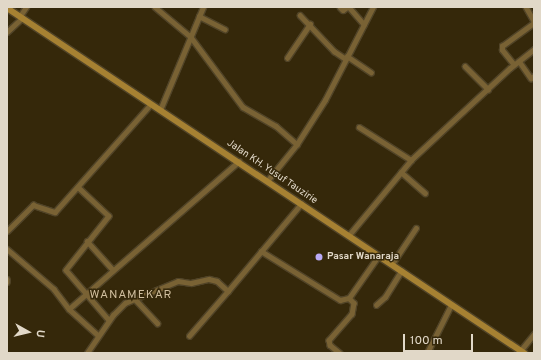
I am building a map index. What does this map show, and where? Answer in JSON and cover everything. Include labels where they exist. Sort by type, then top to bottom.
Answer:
[{"type":"main road","name":"Jalan KH. Yusuf Tauzirie","points":[[7,8],[268,180],[301,204],[522,352]]},
{"type":"street","points":[[7,32],[21,17],[26,7]]},
{"type":"street","points":[[155,7],[190,37],[243,107],[276,126],[297,144]]},
{"type":"street","points":[[160,110],[203,7]]},
{"type":"street","points":[[340,7],[343,10],[348,7],[364,24]]},
{"type":"street","points":[[268,180],[297,144],[325,100],[373,7]]},
{"type":"street","points":[[514,65],[502,50],[502,46],[534,22],[526,7]]},
{"type":"street","points":[[300,15],[334,51],[371,72]]},
{"type":"street","points":[[199,16],[225,30]]},
{"type":"street","points":[[287,58],[310,24]]},
{"type":"street","points":[[349,235],[411,160],[514,65],[534,49]]},
{"type":"street","points":[[519,61],[531,78],[534,76]]},
{"type":"street","points":[[465,66],[488,90]]},
{"type":"street","points":[[7,231],[33,205],[55,212],[151,104]]},
{"type":"street","points":[[359,127],[411,160]]},
{"type":"street","points":[[69,309],[239,161]]},
{"type":"street","points":[[401,172],[425,193]]},
{"type":"street","points":[[78,187],[108,216],[66,269],[109,320]]},
{"type":"street","points":[[189,336],[301,204]]},
{"type":"street","points":[[392,264],[416,228]]},
{"type":"street","points":[[87,241],[113,270]]},
{"type":"street","points":[[7,249],[54,289],[69,309],[98,335]]},
{"type":"street","points":[[261,251],[340,300],[349,298],[378,255]]},
{"type":"street","points":[[376,305],[385,297],[401,271]]},
{"type":"street","points":[[87,353],[98,335],[122,305],[178,281],[191,283],[209,279],[217,281],[228,291]]},
{"type":"street","points":[[340,353],[330,345],[329,340],[354,310],[354,303],[349,298]]},
{"type":"street","points":[[135,300],[157,323]]},
{"type":"street","points":[[427,353],[451,305]]},
{"type":"street","points":[[522,352],[534,334]]},
{"type":"place","name":"Pasar Wanaraja","points":[[319,257]]},
{"type":"district","name":"WANAMEKAR","points":[[131,296]]}]
